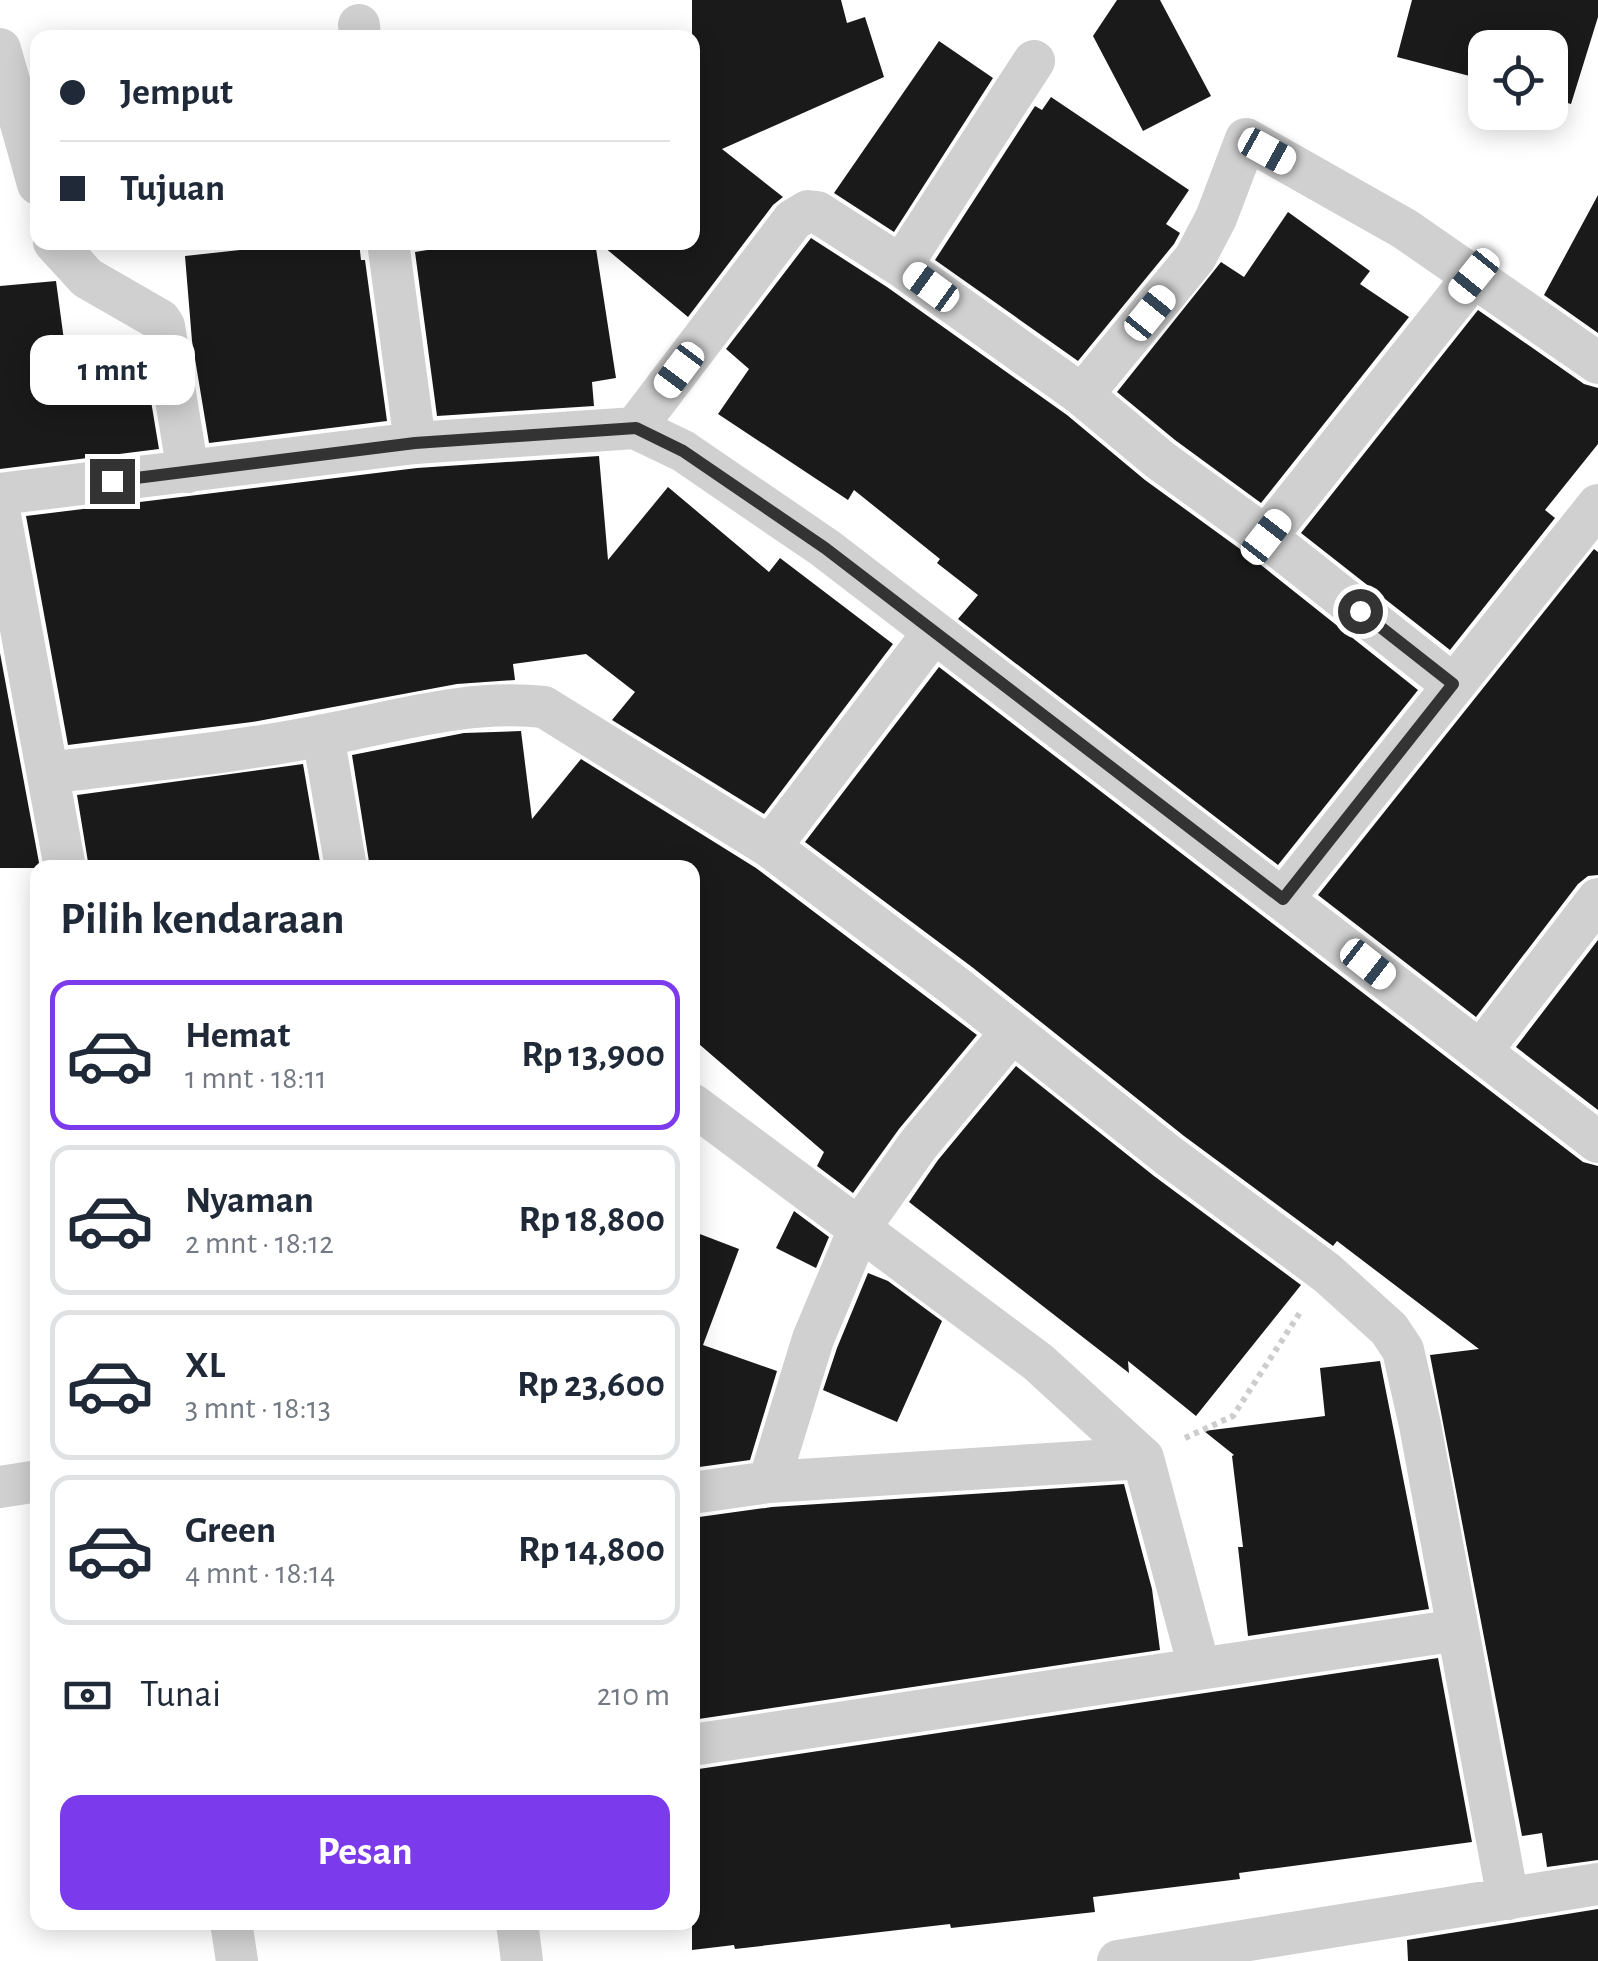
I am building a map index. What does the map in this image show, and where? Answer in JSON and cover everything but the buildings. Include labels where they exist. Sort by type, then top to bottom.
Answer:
[{"type":"street","points":[[0,50],[30,156]]},
{"type":"street","points":[[900,266],[1034,61]]},
{"type":"street","points":[[1082,396],[1195,258],[1216,218],[1246,139],[1405,229],[1598,363]]},
{"type":"street","points":[[636,428],[793,220],[808,211],[817,212],[1082,396],[1453,684]]},
{"type":"street","points":[[62,250],[88,278],[164,326],[188,472]]},
{"type":"street","points":[[389,250],[415,443]]},
{"type":"street","points":[[1266,537],[1474,276]]},
{"type":"street","points":[[0,494],[415,443],[636,428],[683,451],[825,548],[1598,1142]]},
{"type":"street","points":[[1283,899],[1598,505]]},
{"type":"street","points":[[0,515],[63,860]]},
{"type":"street","points":[[770,846],[934,632]]},
{"type":"street","points":[[49,773],[323,735],[382,721],[503,702],[544,707],[770,846],[1169,1156],[1327,1272],[1390,1329],[1403,1350],[1508,1899]]},
{"type":"street","points":[[323,735],[345,860]]},
{"type":"street","points":[[1481,1051],[1598,899]]},
{"type":"street","points":[[769,1482],[813,1339],[860,1227],[918,1146],[1012,1032]]},
{"type":"street","points":[[700,1110],[1038,1362],[1143,1458],[1199,1667]]},
{"type":"street","points":[[700,1492],[769,1482],[1143,1458]]},
{"type":"street","points":[[0,1486],[30,1482]]},
{"type":"street","points":[[700,1744],[1458,1630]]},
{"type":"street","points":[[1118,1961],[1197,1956],[1598,1884]]},
{"type":"street","points":[[232,1930],[236,1961]]},
{"type":"street","points":[[518,1930],[522,1961]]},
{"type":"path","points":[[1233,1416],[1327,1272]]},
{"type":"route","points":[[112,481],[415,443],[636,428],[683,451],[825,548],[1283,899],[1453,684],[1360,611]]}]
